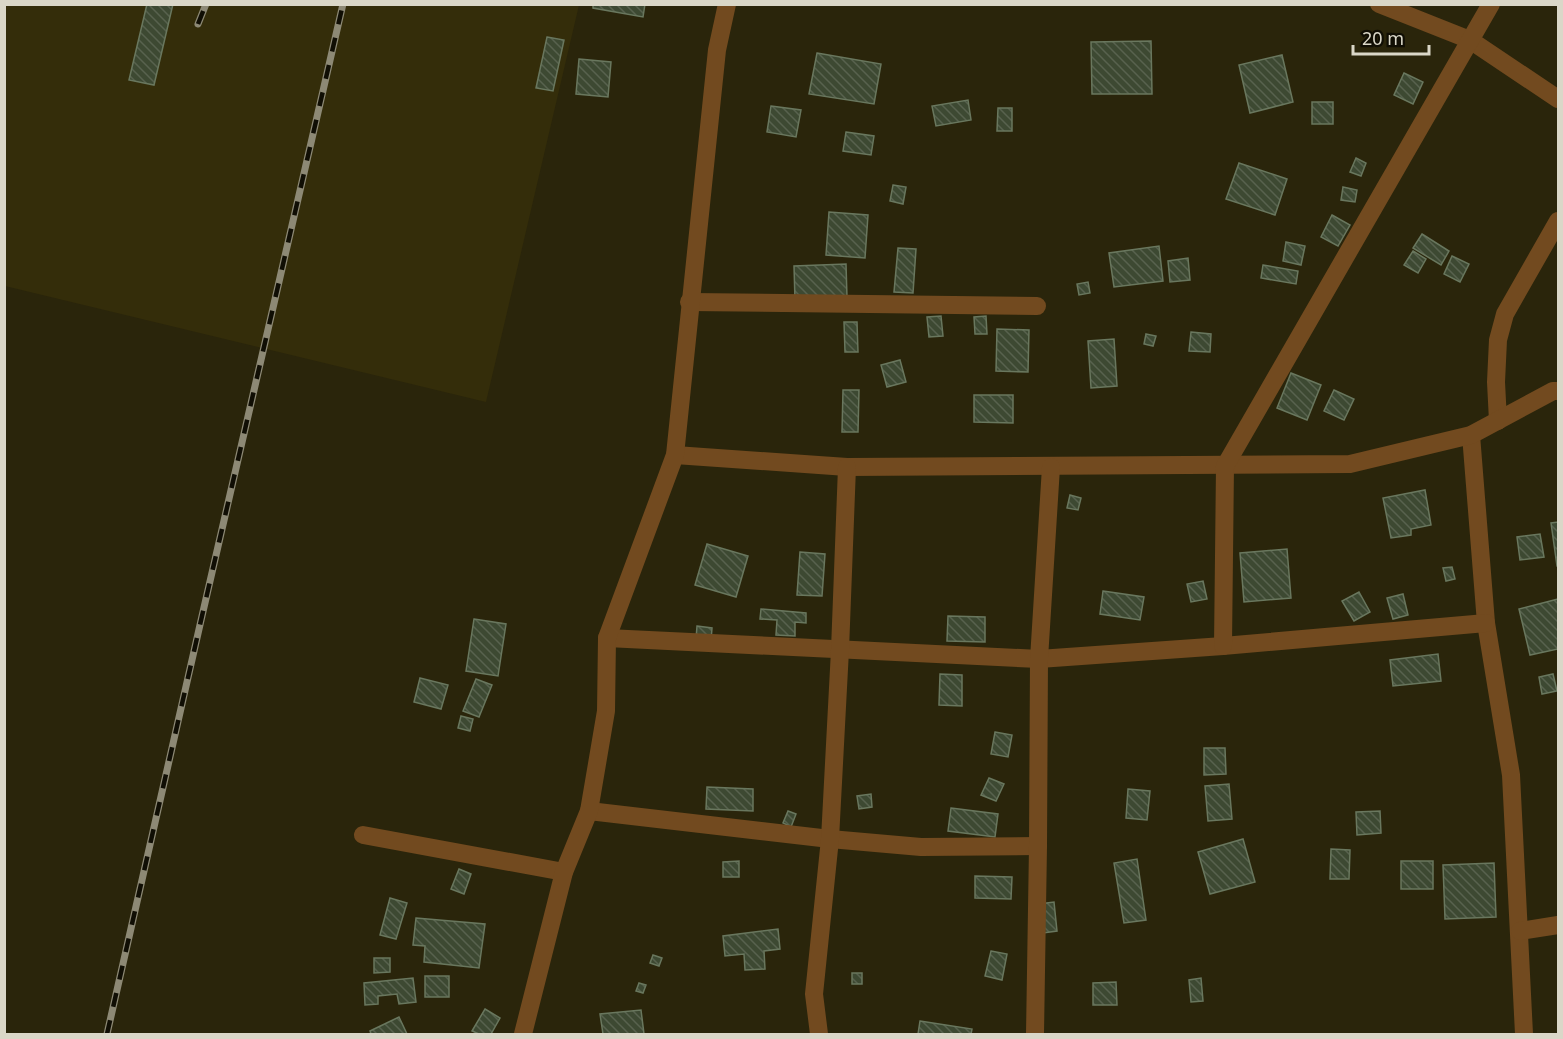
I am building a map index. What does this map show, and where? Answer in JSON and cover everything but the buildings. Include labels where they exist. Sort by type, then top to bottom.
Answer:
[{"type":"street","points":[[523,1035],[564,872],[589,811],[606,711],[607,638],[675,455],[689,302],[717,50],[727,4]]},
{"type":"street","points":[[1379,4],[1470,40],[1558,99]]},
{"type":"street","points":[[1222,646],[1225,466],[1491,4]]},
{"type":"street","points":[[1498,421],[1496,382],[1498,340],[1505,314],[1558,221]]},
{"type":"street","points":[[689,302],[1037,306]]},
{"type":"street","points":[[675,455],[847,467],[1350,464],[1471,435],[1553,391],[1558,391]]},
{"type":"street","points":[[1471,435],[1486,623],[1511,775],[1524,1035]]},
{"type":"street","points":[[819,1035],[814,994],[830,839],[847,467]]},
{"type":"street","points":[[1035,1035],[1039,659],[1051,467]]},
{"type":"street","points":[[607,638],[1039,659],[1486,623]]},
{"type":"street","points":[[589,811],[830,839],[921,847],[1038,846]]},
{"type":"street","points":[[363,835],[564,872]]},
{"type":"street","points":[[1520,931],[1558,925]]},
{"type":"shaded area","points":[[5,5],[579,5],[486,402],[5,286]]},
{"type":"railway","points":[[198,24],[206,4]]},
{"type":"railway","points":[[107,1034],[343,4]]}]
